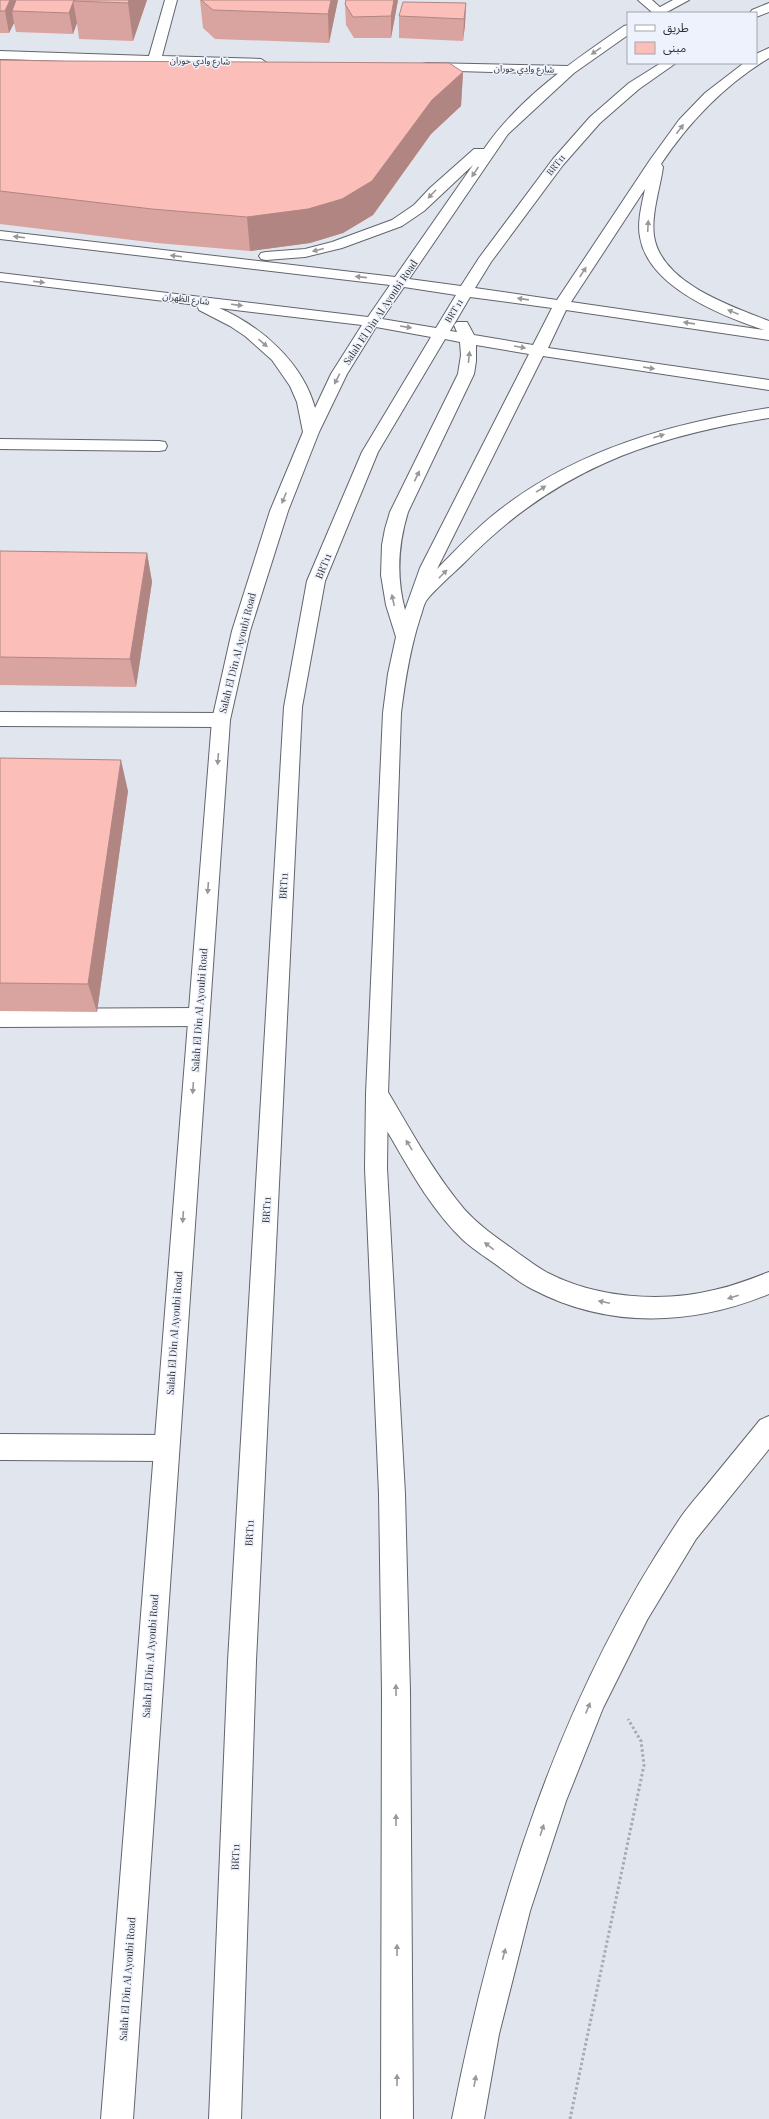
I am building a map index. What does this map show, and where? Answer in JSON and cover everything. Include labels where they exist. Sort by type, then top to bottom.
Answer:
[{"type":"main road","points":[[154,60],[171,0]]},
{"type":"main road","points":[[644,0],[657,12],[683,0]]},
{"type":"main road","points":[[757,13],[769,7]]},
{"type":"main road","name":"Salah El Din Al Ayoubi Road","points":[[117,2119],[221,720],[237,645],[253,589],[279,511],[311,432],[339,374],[372,322],[503,131],[569,70],[627,30]]},
{"type":"main road","points":[[757,59],[769,52]]},
{"type":"main road","name":"شارع وادي حوران","points":[[0,55],[274,63]]},
{"type":"main road","name":"BRT11","points":[[467,290],[484,261],[558,162],[595,120],[634,86],[668,64]]},
{"type":"main road","points":[[397,2119],[396,1692],[389,1397],[378,1235],[377,1094],[392,713],[397,674],[405,637],[416,602],[444,536],[562,304],[657,160],[684,123],[710,96],[751,64]]},
{"type":"main road","name":"شارع وادي حوران","points":[[417,67],[569,70]]},
{"type":"main road","points":[[215,260],[305,253],[336,246],[397,223],[419,208],[434,191],[503,131]]},
{"type":"main road","points":[[657,160],[647,238],[653,256],[666,273],[684,288],[708,301],[769,326]]},
{"type":"main road","points":[[0,235],[467,290],[769,335]]},
{"type":"main road","name":"شارع الظهران","points":[[0,277],[372,322],[539,351],[769,385]]},
{"type":"main road","points":[[400,282],[421,290],[453,313],[462,324],[468,338],[470,349],[470,362],[466,374],[400,512],[391,536],[389,560],[390,585],[396,611],[405,637]]},
{"type":"main road","name":"BRT 11","points":[[441,333],[467,290]]},
{"type":"main road","points":[[180,299],[216,311],[247,329],[272,351],[292,375],[305,402],[311,432]]},
{"type":"main road","name":"BRT11","points":[[225,2119],[242,1661],[293,707],[316,581],[370,452],[441,333]]},
{"type":"main road","points":[[416,602],[502,516],[539,490],[580,467],[623,448],[669,432],[718,421],[769,413]]},
{"type":"main road","points":[[0,444],[159,446]]},
{"type":"main road","points":[[0,719],[221,720]]},
{"type":"main road","points":[[0,1018],[198,1017]]},
{"type":"main road","points":[[377,1094],[442,1199],[470,1231],[540,1281],[582,1297],[626,1306],[671,1308],[715,1303],[769,1283]]},
{"type":"main road","points":[[468,2119],[484,2034],[516,1911],[552,1801],[592,1700],[637,1610],[687,1530],[769,1429]]},
{"type":"main road","points":[[0,1447],[166,1448]]},
{"type":"path","points":[[570,2119],[644,1765],[641,1741],[630,1721],[613,1706],[592,1700]]},
{"type":"building","points":[[0,0],[10,0],[5,11],[0,11]]},
{"type":"building","points":[[16,0],[74,0],[69,13],[12,11]]},
{"type":"building","points":[[129,0],[128,3],[73,1]]},
{"type":"building","points":[[201,0],[331,0],[328,14],[213,10]]},
{"type":"building","points":[[346,0],[394,0],[391,16],[353,17],[345,4]]},
{"type":"building","points":[[403,2],[466,3],[464,19],[399,16]]},
{"type":"building","points":[[0,60],[449,63],[463,72],[432,100],[372,181],[342,199],[308,209],[247,217],[152,209],[0,191]]},
{"type":"building","points":[[0,551],[147,553],[130,659],[0,657]]},
{"type":"building","points":[[0,758],[121,760],[88,984],[0,983]]}]
